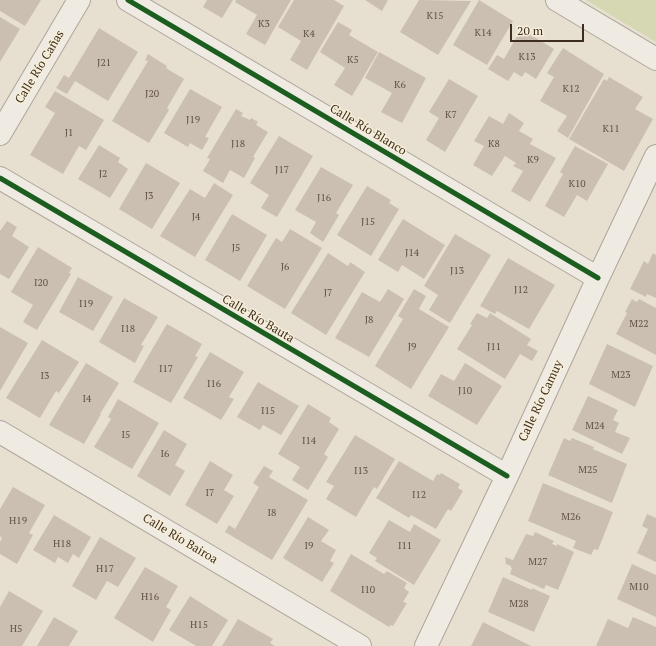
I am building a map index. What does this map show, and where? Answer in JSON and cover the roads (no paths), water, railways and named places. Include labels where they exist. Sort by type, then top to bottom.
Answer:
[{"type":"street","name":"Calle Río Cañas","points":[[0,134],[79,0]]},
{"type":"street","name":"Calle Río Blanco","points":[[128,0],[598,278]]},
{"type":"street","points":[[557,0],[656,59]]},
{"type":"street","name":"Calle Río Camuy","points":[[426,646],[656,156]]},
{"type":"street","name":"Calle Río Bauta","points":[[0,178],[507,476]]},
{"type":"street","name":"Calle Río Bairoa","points":[[0,432],[360,646]]}]
